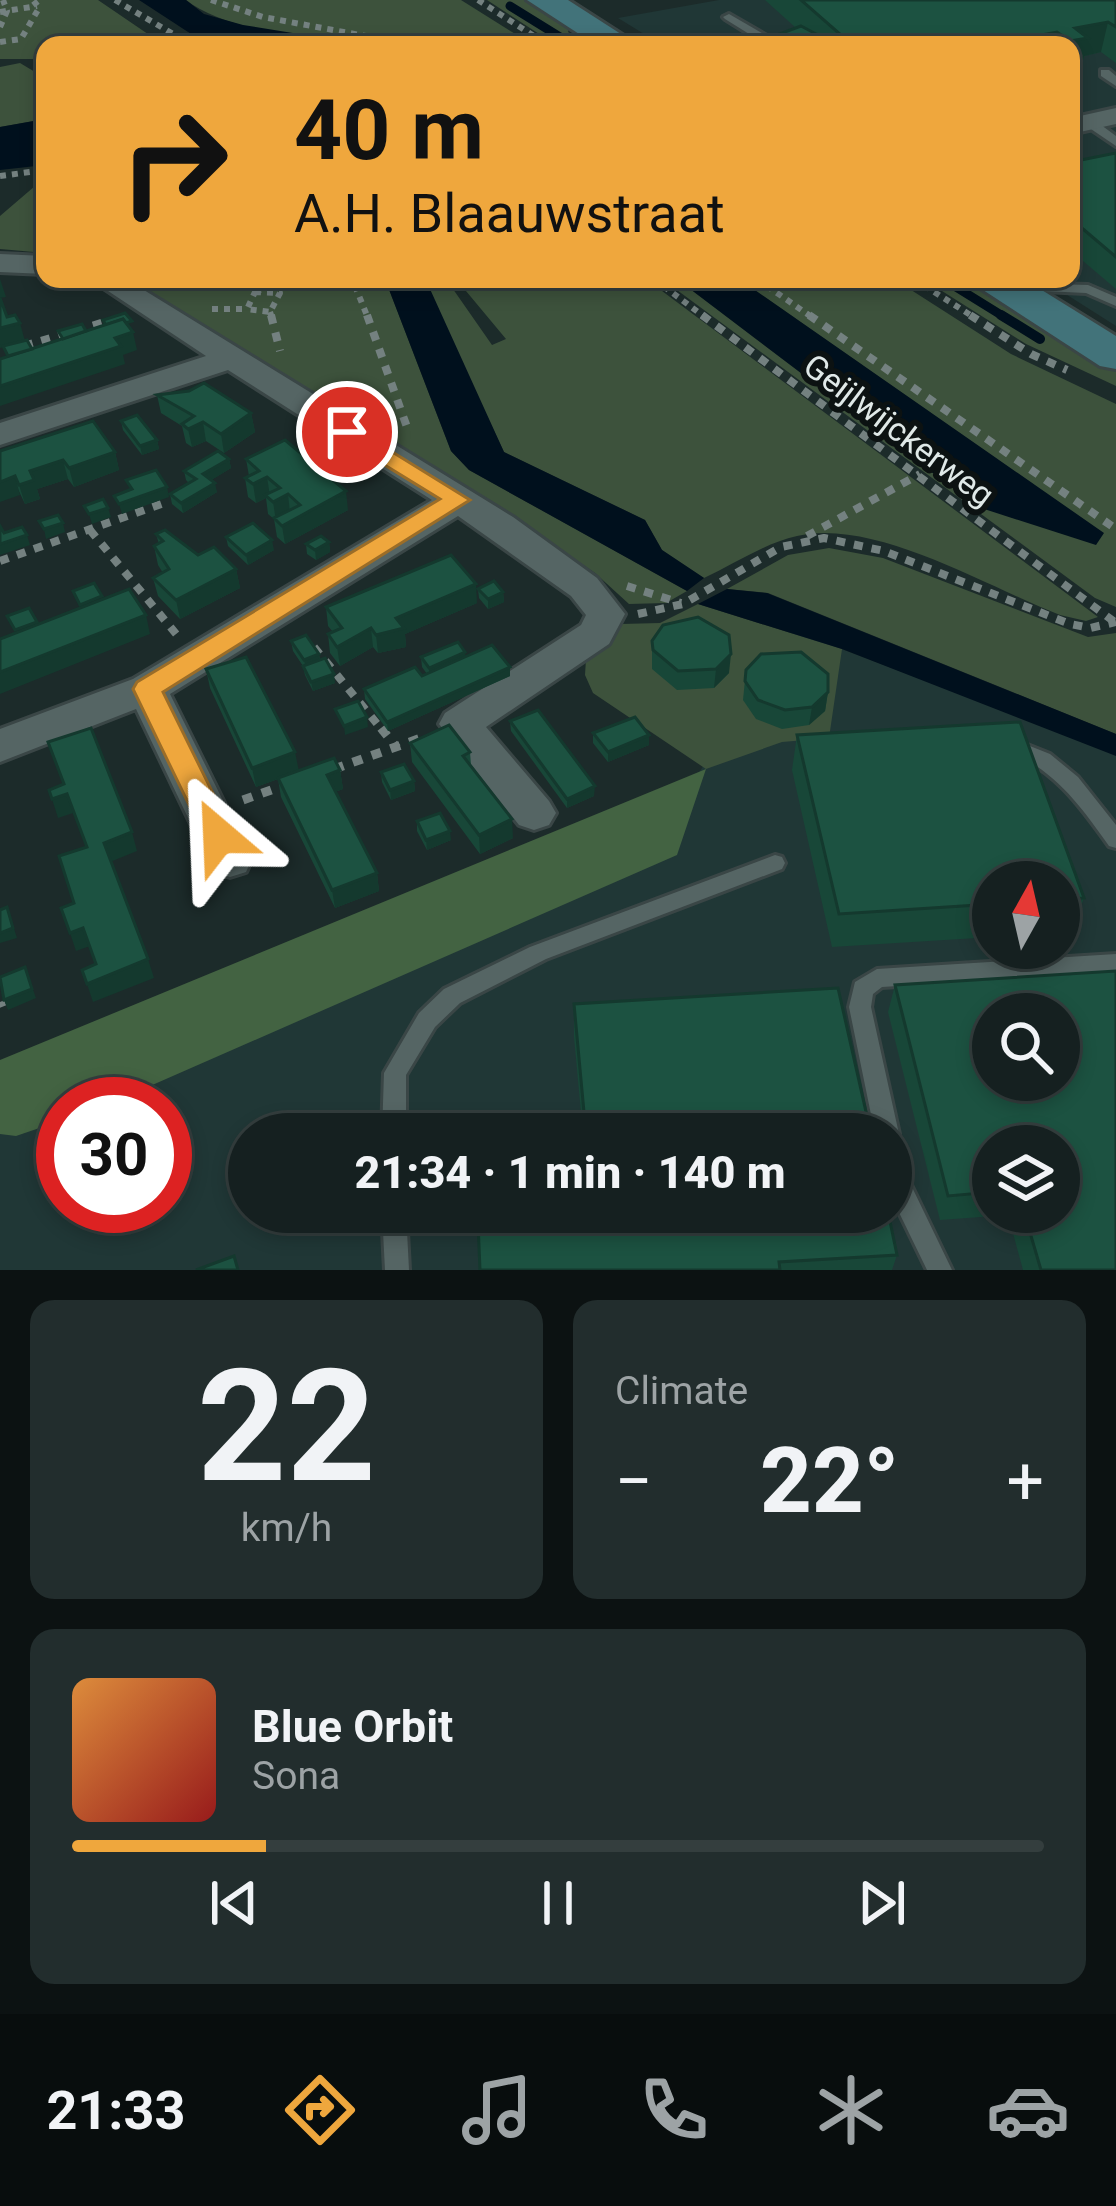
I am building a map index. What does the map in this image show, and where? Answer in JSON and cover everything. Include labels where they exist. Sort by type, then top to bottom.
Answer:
[{"type":"street","points":[[544,0],[605,36]]},
{"type":"street","points":[[0,263],[36,265]]},
{"type":"street","points":[[119,288],[458,500],[584,587],[612,598],[596,634],[460,724],[533,813]]},
{"type":"street","points":[[1016,288],[1100,367]]},
{"type":"street","points":[[0,434],[230,359]]},
{"type":"street","points":[[0,746],[147,689],[458,500]]},
{"type":"street","points":[[147,689],[230,859]]},
{"type":"lane","points":[[730,17],[761,36]]},
{"type":"lane","points":[[1092,122],[1116,142]]},
{"type":"lane","points":[[1048,288],[1088,289],[1116,302]]},
{"type":"lane","points":[[978,737],[1021,747],[1053,767],[1082,793],[1116,840]]},
{"type":"lane","points":[[394,1113],[395,1073],[427,1020],[452,996],[538,953],[775,863]]},
{"type":"lane","points":[[883,1113],[860,1007],[863,989],[878,977],[1116,963]]},
{"type":"lane","points":[[912,1213],[940,1270]]},
{"type":"lane","points":[[395,1233],[397,1270]]},
{"type":"path","points":[[0,27],[3,0]]},
{"type":"path","points":[[115,0],[177,36]]},
{"type":"path","points":[[211,0],[263,17],[365,36]]},
{"type":"path","points":[[478,0],[534,36]]},
{"type":"path","points":[[4,11],[35,3]]},
{"type":"path","points":[[0,42],[21,39],[35,3]]},
{"type":"path","points":[[0,176],[36,171]]},
{"type":"path","points":[[264,288],[254,292],[247,309],[270,312]]},
{"type":"path","points":[[356,288],[412,446]]},
{"type":"path","name":"Geijlwijckerweg","points":[[665,288],[1116,621]]},
{"type":"path","points":[[770,288],[1116,529]]},
{"type":"path","points":[[928,288],[1031,354],[1100,367]]},
{"type":"path","points":[[254,292],[280,293],[270,312],[284,367]]},
{"type":"path","points":[[22,347],[151,309]]},
{"type":"path","points":[[612,598],[638,614],[683,604],[920,474]]},
{"type":"path","points":[[0,561],[167,502]]},
{"type":"path","points":[[90,530],[197,658]]},
{"type":"path","points":[[801,540],[853,540],[1070,624],[1090,628],[1116,621]]},
{"type":"path","points":[[612,598],[683,604]]},
{"type":"path","points":[[280,607],[397,748]]},
{"type":"path","points":[[320,774],[460,724]]},
{"type":"path","points":[[207,812],[298,781]]},
{"type":"shaded area","points":[[139,0],[186,0],[204,14],[311,36],[194,36]]},
{"type":"shaded area","points":[[719,0],[1116,0],[1116,326],[1056,288],[1080,288],[1080,36],[647,36],[618,18]]},
{"type":"shaded area","points":[[36,121],[36,166],[0,170],[0,127]]},
{"type":"shaded area","points":[[388,288],[430,289],[504,452],[645,520],[662,550],[704,578],[687,591],[469,470],[451,451]]},
{"type":"shaded area","points":[[689,288],[752,288],[1104,533],[1096,545],[978,507]]},
{"type":"shaded area","points":[[727,589],[767,593],[1116,734],[1116,756],[842,649],[698,604]]},
{"type":"shaded area","points":[[794,631],[1116,753],[1116,1270],[0,1270],[0,1085],[667,820]]},
{"type":"green space","points":[[0,0],[98,0],[151,36],[36,36],[36,59],[0,59]]},
{"type":"green space","points":[[186,0],[461,0],[519,36],[297,36],[217,17]]},
{"type":"green space","points":[[487,0],[528,0],[570,26],[568,32],[574,36],[542,36]]},
{"type":"green space","points":[[20,63],[36,73],[36,121],[0,127],[0,67]]},
{"type":"green space","points":[[35,186],[36,252],[0,249],[0,216]]},
{"type":"green space","points":[[140,288],[388,288],[451,451],[469,470],[687,591],[666,603],[629,604],[595,573]]},
{"type":"green space","points":[[426,288],[452,288],[492,345],[506,339],[464,288],[658,288],[1098,617],[1086,621],[1060,615],[930,558],[861,537],[828,533],[773,544],[704,578],[662,550],[645,520],[504,452]]},
{"type":"green space","points":[[674,288],[689,288],[978,507],[1103,533],[752,288],[908,288],[1011,354],[1116,404],[1116,607],[1095,598]]},
{"type":"green space","points":[[937,288],[982,288],[1116,366],[1116,386],[1026,344]]},
{"type":"green space","points":[[829,548],[883,558],[1088,637],[1116,633],[1116,734],[768,593],[727,589],[788,555]]},
{"type":"green space","points":[[698,604],[842,649],[829,738],[782,742],[706,769],[593,693],[585,675],[586,659],[621,624],[660,623]]},
{"type":"green space","points":[[706,769],[677,855],[171,1077],[36,1077],[36,1129],[16,1136],[0,1134],[0,1060]]},
{"type":"building","points":[[801,0],[1116,0],[1116,27],[1108,22],[1075,28],[1088,38],[1080,39],[1057,32],[1042,36],[842,36]]},
{"type":"building","points":[[801,26],[820,36],[774,36]]},
{"type":"building","points":[[1116,153],[1116,257],[1080,230],[1080,160]]},
{"type":"building","points":[[0,298],[7,317],[15,315],[20,323],[0,328]]},
{"type":"building","points":[[125,313],[132,321],[106,325],[103,320]]},
{"type":"building","points":[[123,319],[133,332],[115,338],[121,346],[0,386],[0,359]]},
{"type":"building","points":[[82,324],[86,331],[63,339],[58,331]]},
{"type":"building","points":[[27,340],[32,349],[8,356],[3,346]]},
{"type":"building","points":[[204,383],[251,413],[221,434],[203,422],[188,429],[182,424],[194,416],[157,395],[189,391]]},
{"type":"building","points":[[137,415],[157,440],[140,446],[121,421]]},
{"type":"building","points":[[93,421],[115,452],[69,468],[63,460],[30,471],[34,480],[19,485],[15,476],[0,482],[0,451]]},
{"type":"building","points":[[285,440],[346,491],[282,526],[274,518],[300,505],[288,494],[273,502],[265,495],[280,488],[267,477],[253,484],[245,478],[259,471],[246,459]]},
{"type":"building","points":[[218,451],[229,459],[203,474],[215,483],[181,503],[170,494],[196,479],[184,471]]},
{"type":"building","points":[[156,470],[167,487],[119,504],[114,496],[132,489],[126,480]]},
{"type":"building","points":[[103,499],[108,508],[89,514],[84,506]]},
{"type":"building","points":[[58,515],[63,523],[44,529],[39,521]]},
{"type":"building","points":[[253,523],[272,540],[246,555],[226,537]]},
{"type":"building","points":[[0,526],[4,533],[22,527],[27,535],[0,544]]},
{"type":"building","points":[[165,530],[198,555],[214,547],[236,569],[176,600],[153,578],[169,569],[154,546],[163,541],[156,534]]},
{"type":"building","points":[[321,536],[329,542],[315,550],[306,544]]},
{"type":"building","points":[[451,555],[476,584],[396,618],[404,628],[376,635],[371,628],[337,647],[328,634],[342,628],[326,607]]},
{"type":"building","points":[[494,581],[503,592],[488,599],[478,589]]},
{"type":"building","points":[[94,583],[102,596],[80,605],[73,591]]},
{"type":"building","points":[[129,589],[146,615],[0,672],[0,639]]},
{"type":"building","points":[[29,608],[37,622],[15,630],[7,616]]},
{"type":"building","points":[[698,617],[729,635],[731,654],[716,669],[678,671],[653,650],[652,641],[663,625]]},
{"type":"building","points":[[306,635],[319,654],[304,660],[291,641]]},
{"type":"building","points":[[458,642],[465,652],[429,668],[421,657]]},
{"type":"building","points":[[492,645],[510,667],[387,722],[364,689],[415,667],[422,676]]},
{"type":"building","points":[[801,652],[828,674],[828,692],[812,707],[785,710],[758,700],[745,681],[746,670],[761,654]]},
{"type":"building","points":[[246,657],[295,752],[252,768],[206,669]]},
{"type":"building","points":[[325,658],[334,674],[311,682],[303,666]]},
{"type":"building","points":[[358,701],[367,717],[344,726],[335,709]]},
{"type":"building","points":[[538,710],[595,786],[567,799],[510,721]]},
{"type":"building","points":[[635,717],[649,735],[608,752],[593,733]]},
{"type":"building","points":[[1020,722],[1071,861],[972,861],[972,905],[839,914],[797,735]]},
{"type":"building","points":[[449,725],[470,752],[463,756],[512,819],[479,835],[410,743]]},
{"type":"building","points":[[91,728],[132,832],[104,843],[148,959],[87,984],[82,970],[96,964],[83,928],[70,933],[61,908],[74,903],[59,856],[87,847],[67,794],[52,799],[49,790],[64,784],[48,742]]},
{"type":"building","points":[[334,758],[340,770],[327,775],[377,873],[332,890],[278,778]]},
{"type":"building","points":[[404,764],[414,781],[390,790],[381,772]]},
{"type":"building","points":[[440,813],[450,831],[426,840],[417,821]]},
{"type":"building","points":[[7,907],[13,928],[0,933],[0,910]]},
{"type":"building","points":[[25,967],[32,989],[4,1000],[0,977]]},
{"type":"building","points":[[1116,971],[1116,1270],[1041,1270],[1030,1233],[1080,1233],[1080,1125],[972,1125],[972,1194],[948,1196],[895,985]]},
{"type":"building","points":[[838,988],[866,1113],[584,1113],[574,1004]]},
{"type":"building","points":[[478,1233],[892,1233],[897,1255],[779,1262],[780,1270],[480,1270]]},
{"type":"building","points":[[234,1256],[238,1270],[196,1270]]},
{"type":"waterway","points":[[510,6],[558,36]]},
{"type":"waterway","points":[[958,288],[1006,318]]},
{"type":"waterway","points":[[1001,315],[1040,339]]},
{"type":"route","points":[[219,836],[147,689],[458,500],[347,432]]}]
